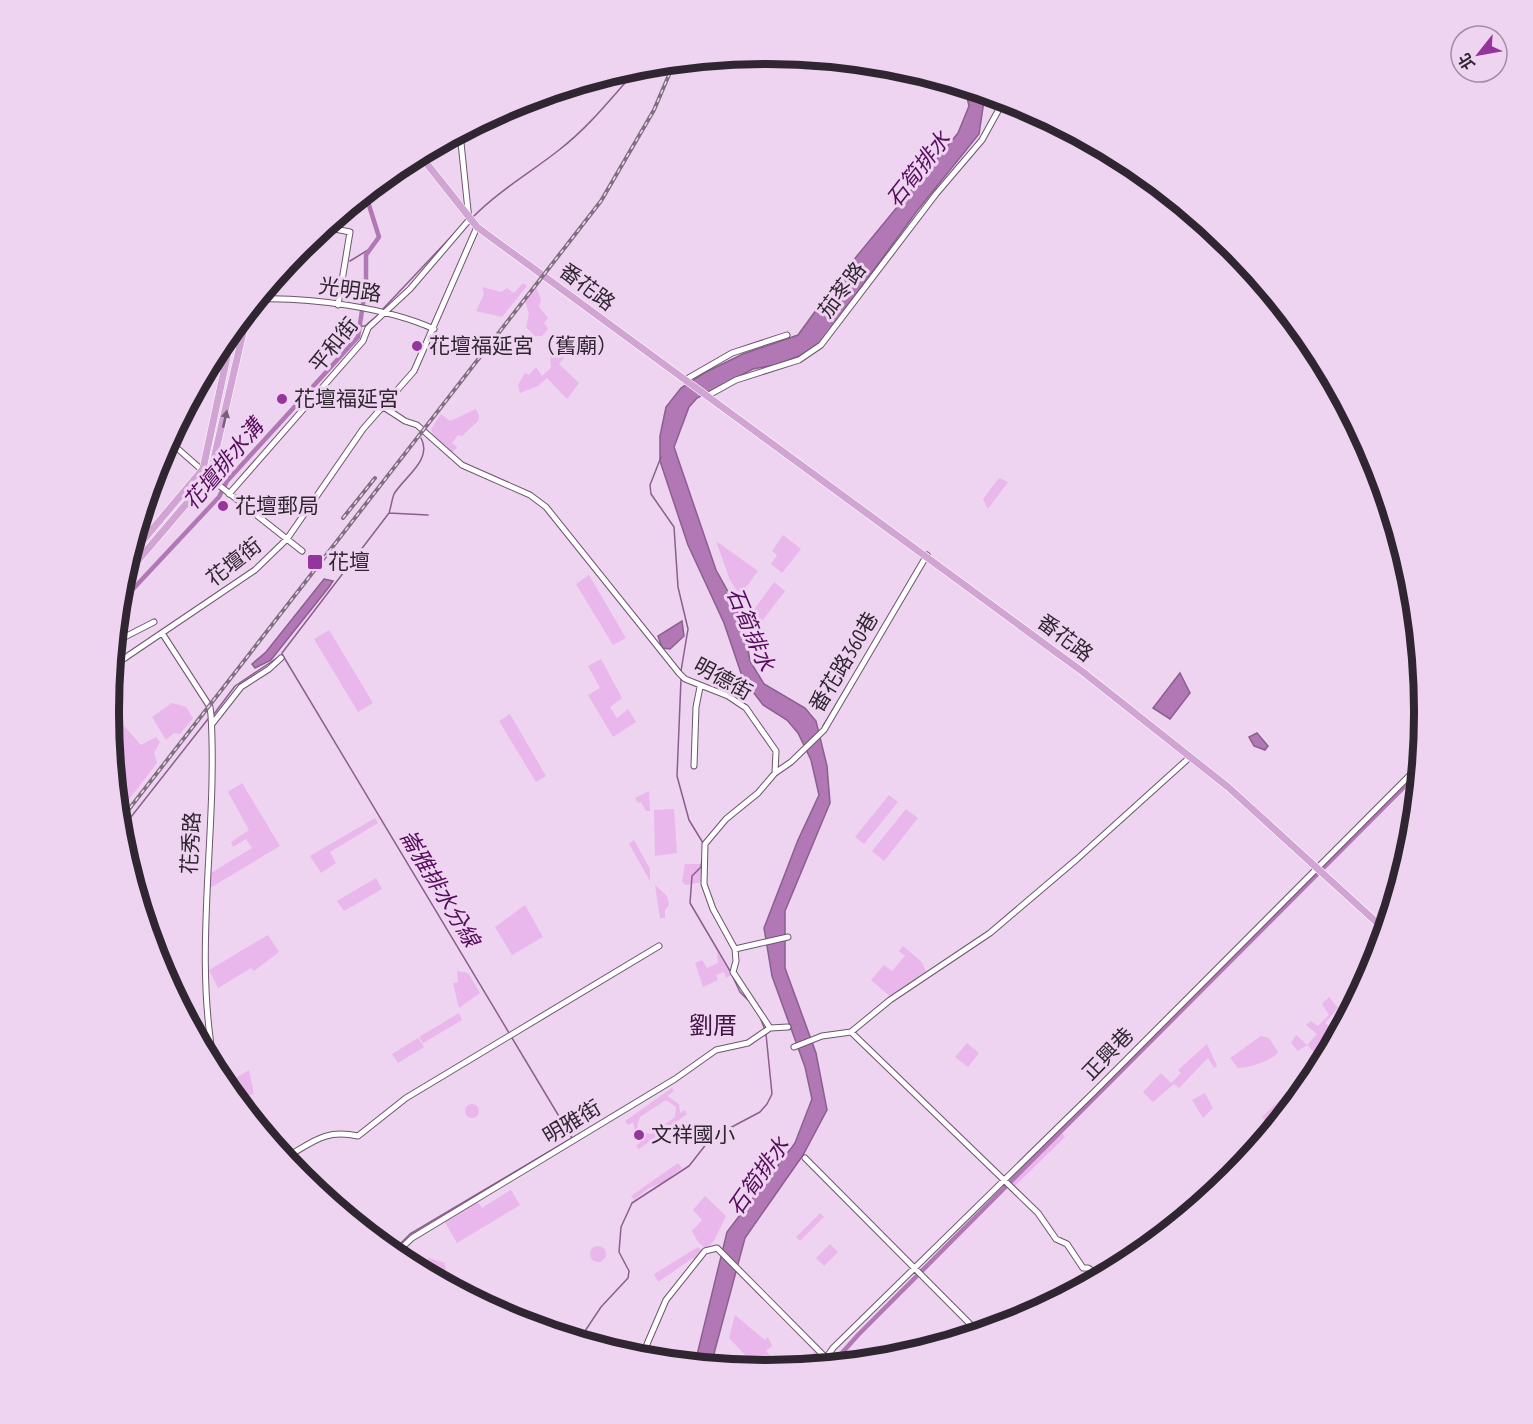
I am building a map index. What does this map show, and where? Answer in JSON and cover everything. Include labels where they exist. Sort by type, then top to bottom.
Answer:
[{"type":"main road","name":"番花路","points":[[425,162],[469,220],[477,227],[927,555],[1083,672],[1228,787],[1379,924]]},
{"type":"main road","points":[[137,562],[210,476],[243,331]]},
{"type":"main road","points":[[142,541],[203,470],[228,352]]},
{"type":"street","name":"茄苳路","points":[[707,396],[736,380],[795,362],[818,348],[932,199],[969,157],[986,134],[1000,108]]},
{"type":"street","points":[[461,141],[469,220]]},
{"type":"street","name":"平和街","points":[[224,490],[363,341],[368,328],[387,312],[469,220]]},
{"type":"street","name":"花壇街","points":[[121,661],[255,570],[287,539],[346,452],[382,406],[410,377],[434,328],[477,227]]},
{"type":"street","points":[[336,229],[350,232],[338,305]]},
{"type":"street","name":"光明路","points":[[268,299],[299,300],[387,312],[434,328]]},
{"type":"street","points":[[685,380],[732,353],[787,335]]},
{"type":"street","name":"明德街","points":[[382,406],[405,421],[417,425],[462,465],[542,503],[562,524],[679,674],[700,687],[728,696],[746,708],[776,751],[775,773]]},
{"type":"street","points":[[176,447],[224,490],[302,551]]},
{"type":"street","name":"番花路360巷","points":[[775,773],[801,753],[824,730],[927,555]]},
{"type":"street","points":[[124,637],[154,622]]},
{"type":"street","name":"花秀路","points":[[162,633],[210,707],[212,724],[205,959],[210,1042]]},
{"type":"street","points":[[212,724],[241,687],[269,669],[281,658]]},
{"type":"street","points":[[694,766],[696,707],[700,687]]},
{"type":"street","points":[[794,1047],[822,1036],[851,1032],[890,1000],[1012,916],[1190,757]]},
{"type":"street","points":[[775,773],[758,793],[726,819],[705,844],[704,884],[713,909],[735,949],[736,961],[733,972],[770,1028],[788,1027]]},
{"type":"street","name":"正興巷","points":[[828,1356],[833,1348],[1003,1178],[1092,1094],[1411,774]]},
{"type":"street","points":[[735,949],[788,937]]},
{"type":"street","points":[[293,1153],[322,1136],[332,1133],[358,1136],[406,1098],[659,946]]},
{"type":"street","name":"明雅街","points":[[403,1247],[412,1238],[675,1079],[712,1053],[748,1043],[770,1028]]},
{"type":"street","points":[[851,1032],[1038,1213],[1056,1239],[1067,1244],[1083,1268],[1093,1271]]},
{"type":"street","points":[[805,1158],[972,1326]]},
{"type":"street","points":[[645,1348],[666,1300],[705,1251],[717,1248],[825,1356]]},
{"type":"shaded area","points":[[967,97],[984,102],[979,134],[917,211],[815,350],[775,365],[753,369],[697,398],[689,407],[674,447],[716,570],[736,606],[745,632],[750,661],[764,684],[805,708],[816,721],[827,766],[830,803],[785,911],[785,968],[816,1053],[827,1110],[803,1155],[745,1238],[713,1357],[697,1355],[727,1232],[795,1143],[812,1099],[805,1067],[772,976],[764,928],[798,840],[819,795],[811,760],[798,733],[787,720],[763,705],[743,679],[724,623],[688,545],[660,461],[660,436],[666,407],[681,388],[704,373],[743,354],[798,335],[843,273],[958,133],[969,106]]},
{"type":"shaded area","points":[[523,283],[527,286],[502,317],[476,311],[484,294],[482,287],[501,292],[507,288],[514,293]]},
{"type":"shaded area","points":[[536,287],[541,299],[539,307],[548,318],[544,323],[548,329],[542,336],[535,336],[526,327],[529,314],[525,301]]},
{"type":"shaded area","points":[[576,335],[583,338],[592,335],[591,340],[597,346],[594,348],[588,342],[584,345],[577,339],[559,364],[579,383],[567,399],[547,378],[538,386],[520,393],[518,385],[525,373],[529,375],[536,367],[542,376],[551,368],[550,354],[560,346],[564,349],[570,339]]},
{"type":"shaded area","points":[[476,409],[479,416],[478,421],[462,436],[458,435],[452,443],[457,447],[452,453],[434,438],[431,429],[441,414],[450,421]]},
{"type":"shaded area","points":[[999,478],[1008,482],[988,509],[983,499]]},
{"type":"shaded area","points":[[783,535],[801,549],[782,573],[771,564],[777,555],[772,551]]},
{"type":"shaded area","points":[[716,541],[758,571],[742,593],[739,594],[730,580]]},
{"type":"shaded area","points":[[589,575],[626,638],[613,645],[576,584]]},
{"type":"shaded area","points":[[324,579],[333,581],[271,660],[255,668],[252,664],[266,652]]},
{"type":"shaded area","points":[[774,582],[785,591],[759,625],[765,630],[762,635],[766,640],[762,645],[764,653],[758,657],[750,615]]},
{"type":"shaded area","points":[[682,621],[684,636],[670,649],[662,648],[658,636]]},
{"type":"shaded area","points":[[329,630],[373,703],[358,712],[314,639]]},
{"type":"shaded area","points":[[601,659],[622,698],[610,707],[617,718],[628,709],[636,722],[613,737],[588,695],[600,688],[588,666]]},
{"type":"shaded area","points":[[1180,673],[1190,693],[1170,719],[1153,708]]},
{"type":"shaded area","points":[[172,703],[186,707],[193,718],[180,734],[174,733],[166,740],[152,717]]},
{"type":"shaded area","points":[[510,714],[546,776],[536,782],[499,721]]},
{"type":"shaded area","points":[[119,720],[141,745],[156,737],[160,742],[154,753],[157,763],[126,803],[120,754]]},
{"type":"shaded area","points":[[1257,733],[1268,746],[1265,750],[1254,746],[1249,737]]},
{"type":"shaded area","points":[[242,783],[280,846],[210,888],[211,873],[252,848],[246,839],[233,847],[231,842],[249,830],[228,792]]},
{"type":"shaded area","points":[[649,791],[650,811],[646,811],[641,802],[638,803],[635,798]]},
{"type":"shaded area","points":[[889,795],[898,802],[864,844],[855,837]]},
{"type":"shaded area","points":[[674,809],[677,853],[655,856],[654,810]]},
{"type":"shaded area","points":[[906,809],[918,818],[884,861],[872,851]]},
{"type":"shaded area","points":[[375,818],[378,823],[330,852],[336,863],[321,873],[310,856]]},
{"type":"shaded area","points":[[634,840],[650,869],[650,881],[629,844]]},
{"type":"shaded area","points":[[685,864],[701,864],[702,882],[685,885],[682,881]]},
{"type":"shaded area","points":[[376,878],[382,889],[344,911],[337,901]]},
{"type":"shaded area","points":[[655,885],[667,896],[669,905],[665,910],[665,918],[660,918]]},
{"type":"shaded area","points":[[525,905],[543,937],[512,955],[495,927]]},
{"type":"shaded area","points":[[268,935],[279,952],[254,971],[251,968],[218,988],[209,970]]},
{"type":"shaded area","points":[[903,946],[922,962],[926,972],[891,997],[871,980],[884,965],[892,971],[905,956],[899,951]]},
{"type":"shaded area","points":[[717,952],[731,975],[726,978],[724,972],[716,975],[718,980],[703,987],[695,963],[702,960],[707,968],[718,963]]},
{"type":"shaded area","points":[[457,971],[468,973],[480,993],[459,1008],[453,983],[458,982]]},
{"type":"shaded area","points":[[1329,997],[1338,1008],[1325,1023],[1332,1027],[1316,1054],[1307,1045],[1317,1034],[1306,1025],[1311,1021],[1318,1026],[1329,1015],[1322,1004]]},
{"type":"shaded area","points":[[459,1013],[462,1020],[423,1043],[419,1037]]},
{"type":"shaded area","points":[[1296,1035],[1307,1045],[1298,1051],[1291,1043]]},
{"type":"shaded area","points":[[1261,1036],[1269,1038],[1278,1052],[1260,1063],[1238,1068],[1230,1058]]},
{"type":"shaded area","points":[[418,1038],[424,1047],[398,1063],[392,1054]]},
{"type":"shaded area","points":[[967,1043],[979,1053],[968,1067],[955,1057]]},
{"type":"shaded area","points":[[1207,1044],[1217,1066],[1214,1068],[1208,1058],[1179,1088],[1174,1084],[1153,1102],[1143,1092],[1161,1073],[1171,1083],[1181,1073],[1178,1070]]},
{"type":"shaded area","points":[[249,1070],[254,1094],[246,1096],[233,1079]]},
{"type":"shaded area","points":[[672,1088],[674,1091],[667,1096],[679,1104],[680,1113],[684,1110],[687,1114],[639,1149],[636,1146],[644,1139],[635,1133],[633,1122],[628,1125],[625,1121]],"holes":[[[666,1100],[676,1107],[675,1117],[652,1134],[642,1133],[637,1126],[640,1117]]]},
{"type":"shaded area","points":[[1205,1093],[1213,1108],[1203,1118],[1192,1100]]},
{"type":"shaded area","points":[[1281,1099],[1283,1102],[1267,1122],[1262,1117]]},
{"type":"shaded area","points":[[469,1104],[475,1104],[479,1111],[475,1118],[469,1118],[465,1114],[465,1108]]},
{"type":"shaded area","points":[[1060,1131],[1065,1137],[1014,1187],[1009,1181]]},
{"type":"shaded area","points":[[678,1163],[682,1168],[671,1176],[671,1179],[649,1188],[634,1200],[631,1196]]},
{"type":"shaded area","points":[[511,1190],[520,1205],[457,1243],[443,1219],[476,1199],[482,1208]]},
{"type":"shaded area","points":[[705,1196],[726,1216],[714,1241],[706,1249],[698,1242],[692,1231],[702,1220],[693,1210]]},
{"type":"shaded area","points":[[820,1213],[824,1217],[800,1241],[796,1237]]},
{"type":"shaded area","points":[[830,1244],[838,1252],[824,1266],[816,1258]]},
{"type":"shaded area","points":[[595,1246],[601,1246],[606,1254],[604,1260],[595,1262],[590,1257],[590,1251]]},
{"type":"shaded area","points":[[698,1247],[703,1251],[695,1261],[693,1258],[658,1282],[654,1274]]},
{"type":"shaded area","points":[[429,1258],[445,1263],[446,1274],[451,1274],[453,1278],[443,1273],[426,1262]]},
{"type":"shaded area","points":[[735,1315],[765,1340],[768,1337],[772,1346],[766,1351],[772,1358],[749,1359],[729,1338]]},
{"type":"shaded area","points":[[815,1351],[822,1357],[809,1358]]},
{"type":"waterway","points":[[472,218],[503,191],[570,141],[627,80]]},
{"type":"waterway","name":"花壇排水溝","points":[[130,592],[219,497],[227,481],[358,337],[366,284],[366,255],[379,237],[368,202],[383,191]]},
{"type":"waterway","points":[[382,310],[465,222]]},
{"type":"waterway","points":[[350,261],[368,250]]},
{"type":"waterway","points":[[360,326],[365,326],[379,314]]},
{"type":"waterway","points":[[389,513],[394,494],[416,468],[423,454],[424,446],[421,438]]},
{"type":"waterway","points":[[661,457],[650,485],[651,494],[674,527],[678,587],[688,629],[681,671]]},
{"type":"waterway","points":[[282,653],[389,513],[428,515]]},
{"type":"waterway","name":"崙雅排水分線","points":[[282,654],[572,1138],[410,1234],[399,1245]]},
{"type":"waterway","points":[[214,714],[235,686],[277,658]]},
{"type":"waterway","points":[[681,679],[677,776],[689,820],[703,843]]},
{"type":"waterway","points":[[823,726],[847,686]]},
{"type":"waterway","points":[[128,820],[208,719]]},
{"type":"waterway","points":[[840,1355],[1410,781]]},
{"type":"waterway","points":[[702,859],[701,867],[692,876],[690,903],[730,971]]},
{"type":"waterway","points":[[732,975],[740,992],[749,1001]]},
{"type":"waterway","points":[[760,1017],[765,1030]]},
{"type":"waterway","points":[[584,1333],[601,1307],[628,1278],[629,1271],[619,1252],[621,1227],[632,1203],[689,1166],[711,1138],[760,1112],[767,1104],[772,1094],[766,1034]]},
{"type":"railway","points":[[127,812],[601,201],[654,110],[670,72]]},
{"type":"railway","points":[[343,518],[375,478]]},
{"type":"place","name":"花壇福延宮（舊廟）","points":[[417,346]]},
{"type":"place","name":"花壇福延宮","points":[[282,399]]},
{"type":"place","name":"花壇郵局","points":[[223,506]]},
{"type":"place","name":"花壇","points":[[315,562]]},
{"type":"place","name":"文祥國小","points":[[639,1135]]},
{"type":"district","name":"劉厝","points":[[713,1026]]},
{"type":"water label","name":"石筍排水","points":[[918,169]]},
{"type":"water label","name":"石筍排水","points":[[751,629]]},
{"type":"water label","name":"石筍排水","points":[[758,1176]]}]
